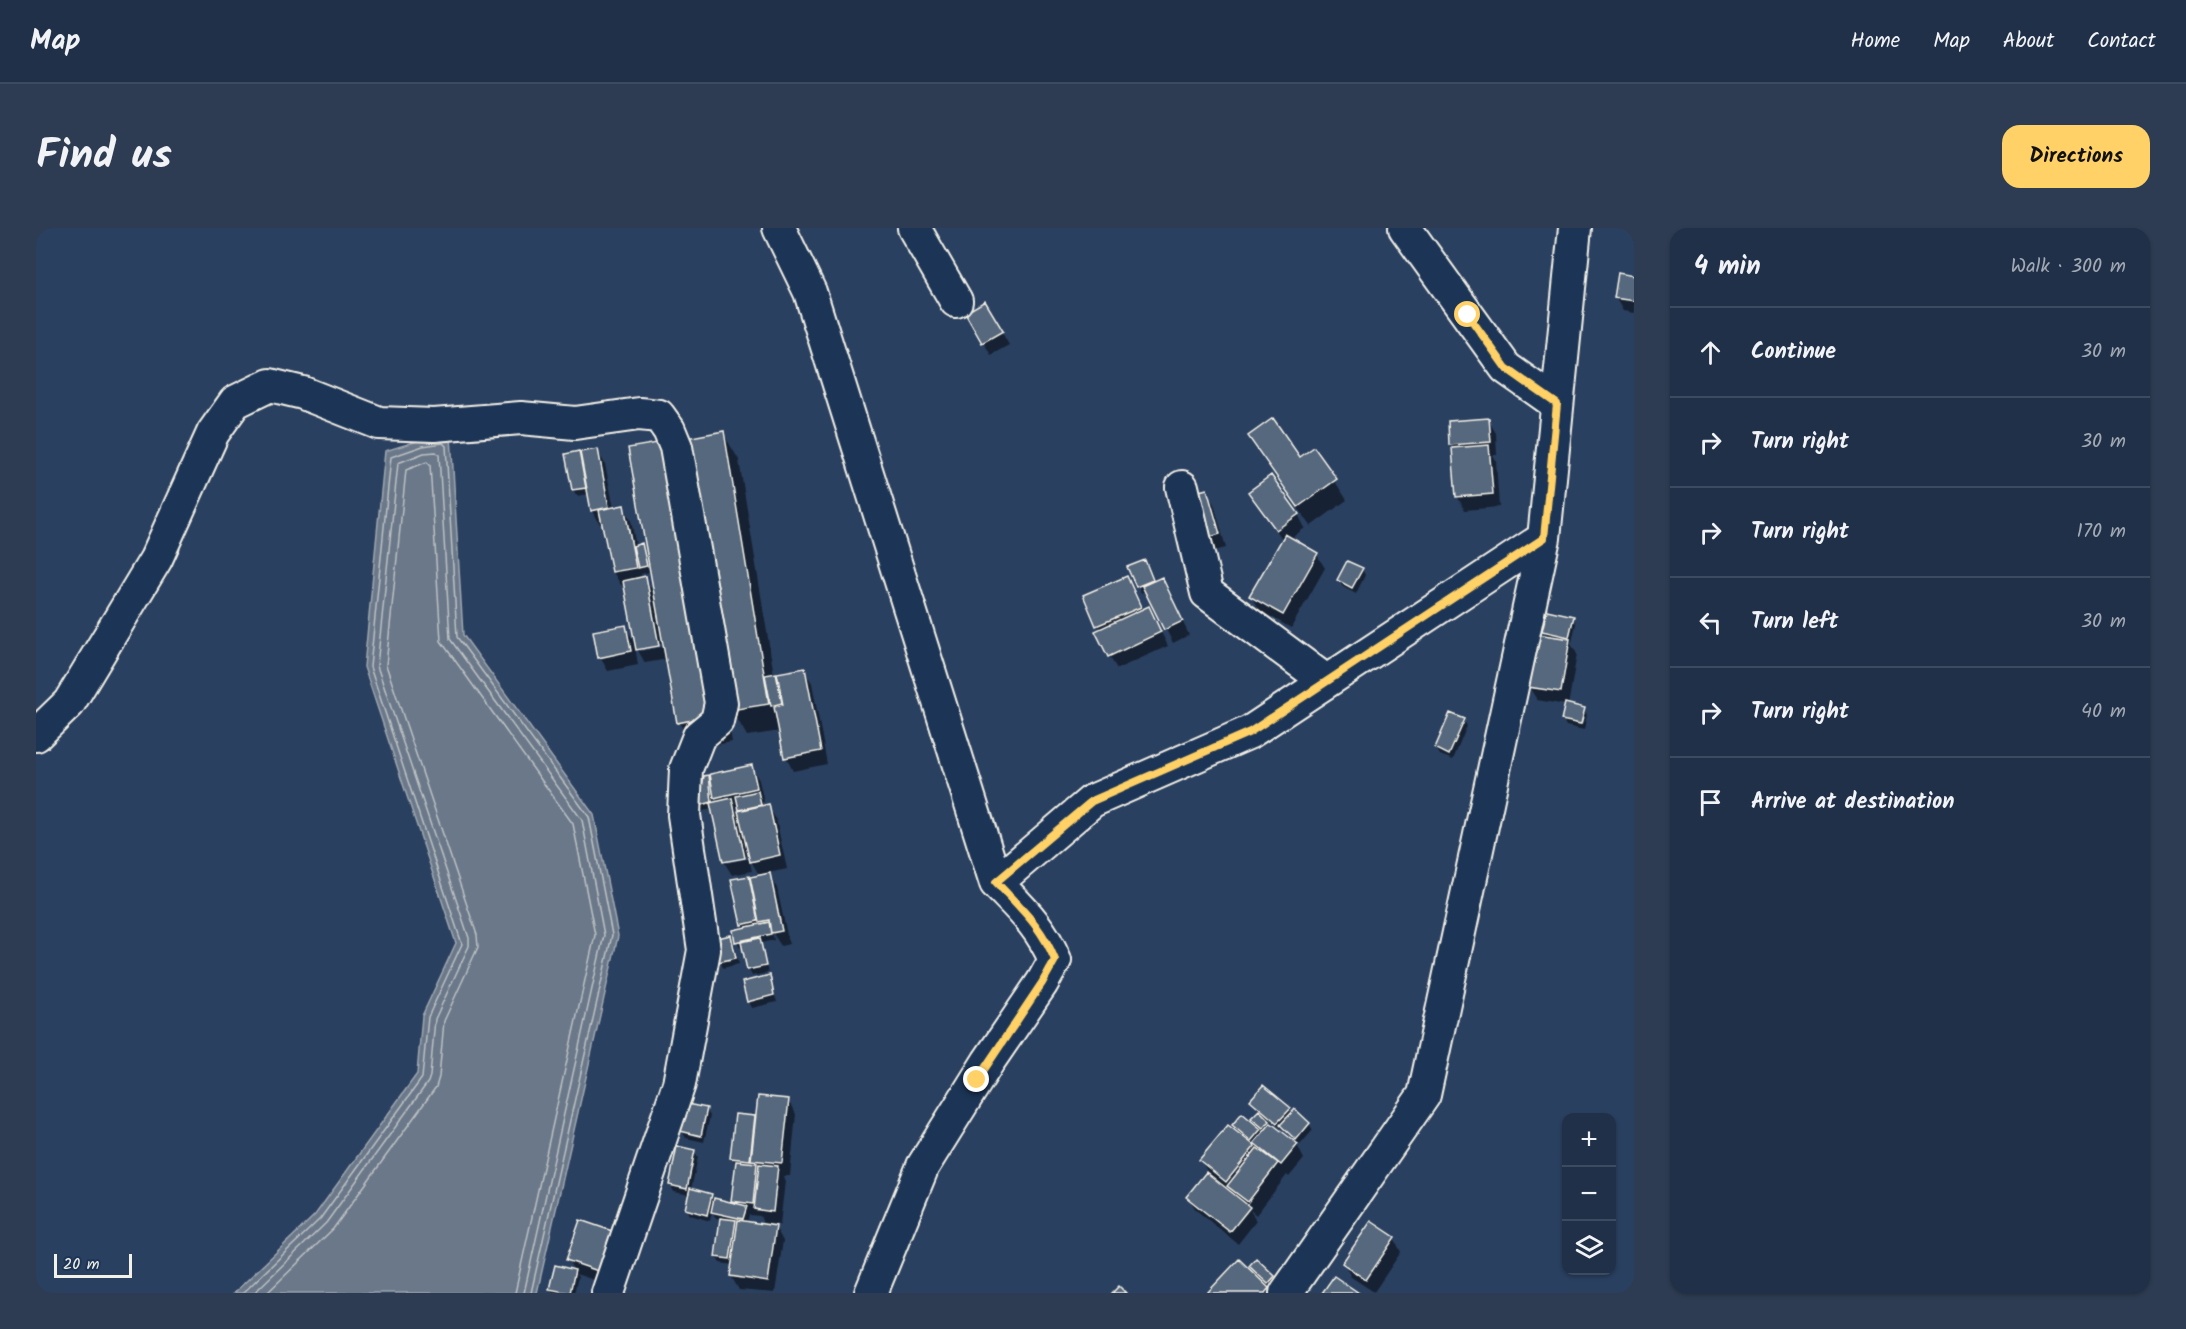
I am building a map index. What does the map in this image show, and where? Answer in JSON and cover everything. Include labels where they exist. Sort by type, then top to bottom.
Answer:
[{"type":"street","points":[[779,228],[810,292],[996,882],[1038,926],[1055,960],[923,1166],[871,1293]]},
{"type":"street","points":[[914,228],[956,301]]},
{"type":"street","points":[[1405,228],[1506,368],[1557,404]]},
{"type":"street","points":[[1286,1293],[1424,1095],[1544,538],[1575,228]]},
{"type":"street","points":[[36,735],[69,703],[156,559],[213,433],[235,402],[270,385],[303,393],[379,423],[434,426],[521,418],[575,423],[639,414],[659,416],[669,430],[676,447],[721,703],[717,721],[699,736],[686,769],[684,815],[704,950],[681,1073],[608,1293]]},
{"type":"street","points":[[1182,487],[1207,593],[1326,681]]},
{"type":"street","points":[[996,882],[1092,801],[1250,732],[1544,538]]},
{"type":"water","points":[[451,436],[463,635],[594,815],[618,936],[537,1293],[234,1293],[315,1215],[417,1074],[422,1016],[456,943],[364,667],[385,451],[421,440]]},
{"type":"building","points":[[1618,273],[1634,276],[1634,301],[1614,298]]},
{"type":"building","points":[[985,301],[1003,331],[982,343],[965,313]]},
{"type":"building","points":[[1273,418],[1300,457],[1314,447],[1337,479],[1298,507],[1248,436]]},
{"type":"building","points":[[1489,418],[1491,442],[1449,445],[1448,421]]},
{"type":"building","points":[[724,431],[769,704],[731,710],[686,438]]},
{"type":"building","points":[[669,441],[717,715],[677,723],[628,448]]},
{"type":"building","points":[[1489,445],[1493,494],[1456,497],[1452,448]]},
{"type":"building","points":[[598,449],[609,507],[591,511],[580,452]]},
{"type":"building","points":[[579,451],[586,488],[572,490],[565,454]]},
{"type":"building","points":[[1271,475],[1299,514],[1276,530],[1248,492]]},
{"type":"building","points":[[1207,489],[1220,534],[1197,541],[1184,495]]},
{"type":"building","points":[[624,505],[636,568],[612,572],[599,510]]},
{"type":"building","points":[[1285,534],[1318,553],[1283,615],[1249,596]]},
{"type":"building","points":[[642,543],[647,566],[638,568],[633,546]]},
{"type":"building","points":[[1145,560],[1153,580],[1136,587],[1127,567]]},
{"type":"building","points":[[1347,561],[1363,568],[1352,588],[1337,580]]},
{"type":"building","points":[[646,576],[659,646],[636,650],[623,581]]},
{"type":"building","points":[[1127,576],[1141,607],[1096,626],[1083,595]]},
{"type":"building","points":[[1162,577],[1183,621],[1164,630],[1142,586]]},
{"type":"building","points":[[1149,606],[1161,632],[1108,657],[1095,631]]},
{"type":"building","points":[[1547,610],[1574,616],[1569,637],[1542,631]]},
{"type":"building","points":[[626,625],[631,651],[598,658],[593,631]]},
{"type":"building","points":[[1537,634],[1570,639],[1561,692],[1528,687]]},
{"type":"building","points":[[805,668],[821,751],[784,758],[774,707],[783,705],[777,673]]},
{"type":"building","points":[[776,673],[782,703],[771,706],[765,675]]},
{"type":"building","points":[[1565,703],[1585,708],[1581,724],[1561,720]]},
{"type":"building","points":[[1450,713],[1465,719],[1449,755],[1435,748]]},
{"type":"building","points":[[752,765],[757,788],[714,798],[710,774]]},
{"type":"building","points":[[709,775],[712,802],[698,806],[704,776]]},
{"type":"building","points":[[758,791],[761,805],[739,810],[736,796]]},
{"type":"building","points":[[732,798],[745,858],[723,862],[710,803]]},
{"type":"building","points":[[769,804],[780,855],[750,862],[738,811]]},
{"type":"building","points":[[770,873],[782,931],[771,933],[769,920],[759,922],[750,877]]},
{"type":"building","points":[[749,876],[758,921],[741,925],[731,879]]},
{"type":"building","points":[[769,922],[771,934],[735,942],[733,930]]},
{"type":"building","points":[[731,935],[736,958],[718,962],[713,939]]},
{"type":"building","points":[[760,938],[766,966],[747,970],[741,942]]},
{"type":"building","points":[[770,975],[774,995],[747,1002],[742,982]]},
{"type":"building","points":[[1263,1085],[1291,1108],[1277,1123],[1250,1100]]},
{"type":"building","points":[[758,1096],[789,1099],[782,1163],[751,1160]]},
{"type":"building","points":[[687,1104],[707,1108],[701,1136],[680,1131]]},
{"type":"building","points":[[1295,1109],[1310,1123],[1296,1140],[1280,1125]]},
{"type":"building","points":[[1259,1110],[1270,1121],[1263,1128],[1251,1118]]},
{"type":"building","points":[[1242,1113],[1261,1129],[1251,1141],[1232,1125]]},
{"type":"building","points":[[735,1114],[755,1116],[750,1160],[730,1158]]},
{"type":"building","points":[[1271,1123],[1298,1144],[1281,1165],[1254,1143]]},
{"type":"building","points":[[1228,1125],[1255,1146],[1226,1182],[1199,1160]]},
{"type":"building","points":[[677,1146],[695,1150],[687,1189],[669,1185]]},
{"type":"building","points":[[1257,1148],[1278,1163],[1248,1202],[1227,1186]]},
{"type":"building","points":[[736,1161],[757,1163],[753,1204],[731,1201]]},
{"type":"building","points":[[759,1164],[778,1166],[773,1212],[754,1209]]},
{"type":"building","points":[[1206,1172],[1250,1207],[1230,1232],[1186,1197]]},
{"type":"building","points":[[690,1188],[712,1194],[707,1215],[685,1209]]},
{"type":"building","points":[[714,1198],[747,1206],[743,1219],[711,1212]]},
{"type":"building","points":[[720,1218],[736,1220],[730,1259],[715,1257]]},
{"type":"building","points":[[580,1220],[621,1234],[607,1274],[566,1260]]},
{"type":"building","points":[[738,1220],[776,1226],[768,1282],[730,1276]]},
{"type":"building","points":[[1371,1221],[1395,1237],[1366,1280],[1342,1263]]},
{"type":"building","points":[[1256,1258],[1275,1276],[1268,1284],[1249,1266]]},
{"type":"building","points":[[1239,1259],[1269,1288],[1265,1293],[1207,1293]]},
{"type":"building","points":[[555,1265],[575,1270],[570,1293],[549,1289]]},
{"type":"building","points":[[1334,1276],[1359,1293],[1322,1293]]},
{"type":"building","points":[[1119,1286],[1126,1293],[1112,1293]]},
{"type":"route","points":[[977,1080],[1055,960],[1038,926],[996,882],[1092,801],[1250,732],[1544,538],[1557,404],[1506,368],[1468,315]]}]
